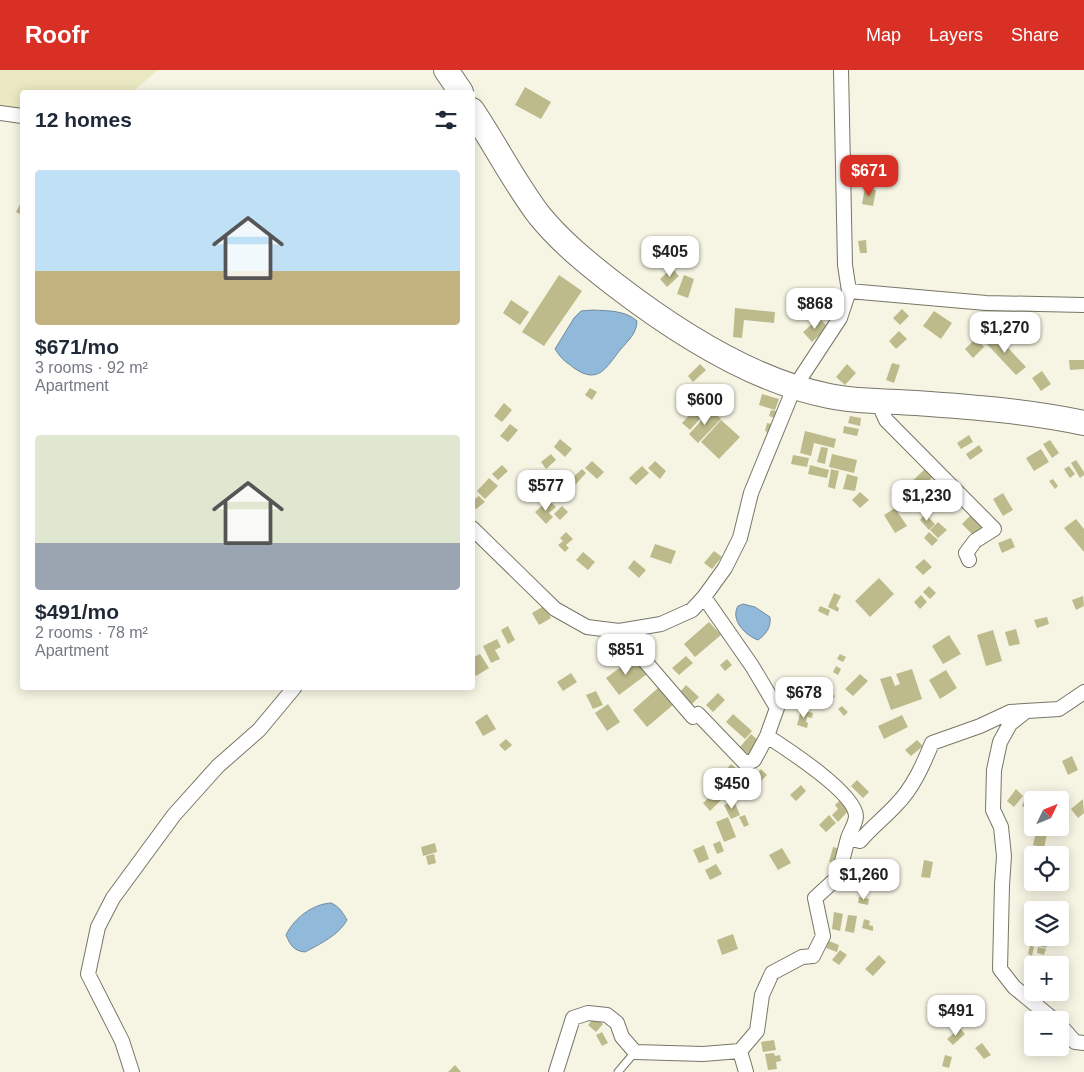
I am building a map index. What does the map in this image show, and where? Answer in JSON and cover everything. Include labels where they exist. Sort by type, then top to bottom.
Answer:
[{"type":"highway","points":[[446,70],[460,90]]},
{"type":"highway","points":[[475,115],[539,214],[555,234],[582,259],[668,324],[751,370],[794,388],[837,398],[989,408],[1050,416],[1084,423]]},
{"type":"street","points":[[475,531],[555,608],[587,627],[619,631],[661,624],[692,610],[704,598],[725,568],[740,538],[752,493],[794,388],[840,318],[849,291],[845,265],[841,70]]},
{"type":"street","points":[[0,112],[20,116]]},
{"type":"street","points":[[849,291],[986,303],[1084,305]]},
{"type":"street","points":[[876,400],[886,420],[994,529],[975,541],[966,553],[970,560]]},
{"type":"street","points":[[619,631],[693,717],[698,714],[746,764],[754,760],[767,736],[777,708],[752,666],[704,598]]},
{"type":"street","points":[[132,1072],[122,1041],[88,974],[98,927],[113,898],[174,815],[218,766],[259,730],[292,690]]},
{"type":"street","points":[[848,838],[860,841],[897,804],[914,782],[932,743],[980,726],[1010,712],[1059,709],[1084,692]]},
{"type":"street","points":[[1025,712],[1010,724],[1000,742],[994,770],[993,810],[1001,827],[1004,856],[1000,969],[1014,987],[1043,1011]]},
{"type":"street","points":[[556,1072],[573,1018],[588,1013],[607,1015],[617,1023],[622,1037],[635,1052],[703,1054],[740,1051],[756,1030],[762,995],[772,973],[802,957],[813,956],[824,936],[814,898],[838,877],[848,838],[856,817],[852,803],[840,791],[796,754],[767,736]]},
{"type":"street","points":[[1069,1035],[1075,1042],[1084,1043]]},
{"type":"street","points":[[740,1051],[746,1072]]},
{"type":"lane","points":[[618,1072],[635,1052]]},
{"type":"shaded area","points":[[0,70],[158,70],[134,90],[20,90],[20,110],[0,111]]},
{"type":"water","points":[[593,310],[622,313],[637,321],[637,325],[632,337],[606,368],[595,375],[589,375],[574,368],[555,349],[574,318],[581,311]]},
{"type":"water","points":[[743,604],[755,607],[770,617],[770,624],[767,630],[758,640],[748,635],[737,622],[736,611],[738,606]]},
{"type":"water","points":[[331,903],[339,908],[347,920],[344,925],[329,939],[305,952],[295,949],[286,935],[289,929],[311,909]]},
{"type":"building","points":[[525,87],[551,102],[541,119],[515,105]]},
{"type":"building","points":[[865,188],[876,190],[873,206],[862,204]]},
{"type":"building","points":[[20,204],[20,214],[16,212]]},
{"type":"building","points":[[866,240],[867,253],[860,253],[858,241]]},
{"type":"building","points":[[672,268],[679,276],[667,287],[660,279]]},
{"type":"building","points":[[559,275],[582,291],[544,346],[522,332]]},
{"type":"building","points":[[684,275],[694,279],[688,298],[677,294]]},
{"type":"building","points":[[511,300],[529,312],[520,325],[503,313]]},
{"type":"building","points":[[735,308],[775,312],[774,323],[744,320],[742,338],[733,337]]},
{"type":"building","points":[[902,309],[909,316],[900,325],[893,318]]},
{"type":"building","points":[[934,311],[952,323],[941,339],[923,326]]},
{"type":"building","points":[[819,318],[828,327],[812,342],[803,332]]},
{"type":"building","points":[[899,331],[907,339],[896,349],[889,341]]},
{"type":"building","points":[[994,333],[1026,367],[1016,375],[984,341]]},
{"type":"building","points":[[976,338],[984,347],[973,358],[965,349]]},
{"type":"building","points":[[1069,360],[1084,360],[1084,369],[1070,370]]},
{"type":"building","points":[[892,363],[900,365],[894,383],[886,380]]},
{"type":"building","points":[[700,364],[706,370],[693,382],[688,376]]},
{"type":"building","points":[[847,364],[856,373],[845,385],[836,377]]},
{"type":"building","points":[[1042,371],[1051,384],[1041,391],[1032,378]]},
{"type":"building","points":[[590,388],[597,392],[592,400],[585,395]]},
{"type":"building","points":[[762,394],[779,399],[775,410],[759,405]]},
{"type":"building","points":[[504,403],[512,410],[502,422],[494,416]]},
{"type":"building","points":[[697,407],[704,414],[690,430],[682,423]]},
{"type":"building","points":[[711,410],[721,419],[698,443],[689,434]]},
{"type":"building","points":[[771,410],[777,411],[775,418],[769,416]]},
{"type":"building","points":[[850,416],[861,418],[860,426],[848,423]]},
{"type":"building","points":[[721,420],[740,437],[719,459],[701,442]]},
{"type":"building","points":[[767,423],[772,424],[770,433],[765,431]]},
{"type":"building","points":[[510,424],[518,430],[508,442],[500,436]]},
{"type":"building","points":[[844,426],[859,429],[857,436],[843,433]]},
{"type":"building","points":[[805,431],[836,439],[834,448],[814,443],[811,456],[800,453]]},
{"type":"building","points":[[969,435],[973,442],[961,449],[957,443]]},
{"type":"building","points":[[560,439],[572,449],[565,457],[554,447]]},
{"type":"building","points":[[1050,440],[1059,453],[1052,458],[1043,444]]},
{"type":"building","points":[[979,445],[983,451],[970,460],[966,454]]},
{"type":"building","points":[[821,447],[828,448],[825,464],[817,462]]},
{"type":"building","points":[[1041,449],[1049,462],[1034,471],[1026,458]]},
{"type":"building","points":[[551,454],[556,460],[546,469],[541,462]]},
{"type":"building","points":[[832,454],[857,460],[854,473],[829,467]]},
{"type":"building","points":[[793,455],[809,458],[807,467],[791,464]]},
{"type":"building","points":[[1076,460],[1084,472],[1084,475],[1080,478],[1071,463]]},
{"type":"building","points":[[592,461],[604,472],[597,479],[585,468]]},
{"type":"building","points":[[655,461],[666,471],[660,479],[648,468]]},
{"type":"building","points":[[502,465],[508,471],[498,480],[492,474]]},
{"type":"building","points":[[810,465],[829,470],[827,478],[808,474]]},
{"type":"building","points":[[642,466],[649,473],[636,485],[629,478]]},
{"type":"building","points":[[1069,466],[1075,474],[1070,478],[1064,469]]},
{"type":"building","points":[[926,468],[934,476],[911,497],[904,489]]},
{"type":"building","points":[[582,469],[586,473],[576,484],[571,479]]},
{"type":"building","points":[[831,469],[839,471],[835,489],[828,487]]},
{"type":"building","points":[[847,474],[858,477],[855,491],[843,489]]},
{"type":"building","points":[[489,478],[498,486],[485,499],[477,491]]},
{"type":"building","points":[[1053,479],[1058,486],[1055,489],[1049,481]]},
{"type":"building","points":[[919,491],[929,502],[921,508],[912,498]]},
{"type":"building","points":[[860,492],[869,500],[860,508],[852,500]]},
{"type":"building","points":[[1003,493],[1013,510],[1003,516],[993,499]]},
{"type":"building","points":[[479,496],[485,502],[476,509],[475,499]]},
{"type":"building","points":[[549,500],[556,507],[549,513],[553,517],[546,524],[535,512]]},
{"type":"building","points":[[562,506],[568,512],[560,520],[554,514]]},
{"type":"building","points":[[895,508],[907,526],[895,533],[884,515]]},
{"type":"building","points":[[925,514],[935,524],[929,530],[920,520]]},
{"type":"building","points":[[972,514],[984,526],[974,536],[962,524]]},
{"type":"building","points":[[1076,519],[1084,529],[1084,552],[1064,528]]},
{"type":"building","points":[[938,522],[947,530],[938,538],[930,530]]},
{"type":"building","points":[[566,532],[573,539],[566,545],[569,548],[565,552],[558,545],[563,541],[560,538]]},
{"type":"building","points":[[929,532],[938,540],[932,546],[924,538]]},
{"type":"building","points":[[1011,538],[1015,547],[1002,553],[998,543]]},
{"type":"building","points":[[655,544],[676,551],[671,564],[650,557]]},
{"type":"building","points":[[714,551],[722,557],[712,569],[704,563]]},
{"type":"building","points":[[583,552],[595,562],[588,570],[576,560]]},
{"type":"building","points":[[924,559],[932,567],[923,575],[915,567]]},
{"type":"building","points":[[634,560],[646,570],[639,578],[628,568]]},
{"type":"building","points":[[879,578],[894,594],[870,617],[855,601]]},
{"type":"building","points":[[929,586],[936,593],[930,599],[923,592]]},
{"type":"building","points":[[834,593],[841,596],[836,606],[839,608],[838,612],[828,607]]},
{"type":"building","points":[[921,595],[927,602],[920,609],[914,602]]},
{"type":"building","points":[[1083,596],[1084,606],[1076,610],[1072,600]]},
{"type":"building","points":[[544,606],[551,618],[539,625],[532,613]]},
{"type":"building","points":[[820,606],[830,610],[828,616],[818,611]]},
{"type":"building","points":[[1047,617],[1049,624],[1037,628],[1034,620]]},
{"type":"building","points":[[709,622],[721,635],[695,657],[684,644]]},
{"type":"building","points":[[508,626],[515,640],[508,644],[501,630]]},
{"type":"building","points":[[1016,629],[1020,644],[1009,646],[1005,632]]},
{"type":"building","points":[[993,630],[1002,661],[986,666],[977,635]]},
{"type":"building","points":[[949,635],[961,654],[943,664],[932,646]]},
{"type":"building","points":[[497,639],[501,647],[495,650],[500,659],[491,663],[483,646]]},
{"type":"building","points":[[480,654],[489,668],[476,676],[475,674],[475,656]]},
{"type":"building","points":[[840,654],[846,657],[843,662],[837,659]]},
{"type":"building","points":[[686,656],[693,663],[679,675],[672,668]]},
{"type":"building","points":[[634,657],[647,674],[619,695],[606,678]]},
{"type":"building","points":[[727,659],[732,665],[725,671],[720,665]]},
{"type":"building","points":[[836,666],[841,669],[838,675],[833,672]]},
{"type":"building","points":[[912,669],[922,699],[891,710],[880,679],[891,676],[895,686],[900,684],[896,674]]},
{"type":"building","points":[[946,670],[957,688],[940,699],[929,680]]},
{"type":"building","points":[[571,673],[577,682],[563,691],[557,682]]},
{"type":"building","points":[[860,674],[868,681],[853,696],[845,689]]},
{"type":"building","points":[[686,685],[699,697],[692,704],[680,692]]},
{"type":"building","points":[[658,688],[673,705],[647,727],[633,710]]},
{"type":"building","points":[[826,689],[835,696],[827,707],[817,700]]},
{"type":"building","points":[[596,691],[603,705],[593,709],[586,695]]},
{"type":"building","points":[[718,693],[725,700],[713,712],[706,705]]},
{"type":"building","points":[[608,704],[620,722],[607,731],[595,713]]},
{"type":"building","points":[[842,706],[848,712],[844,716],[838,709]]},
{"type":"building","points":[[801,710],[813,713],[812,718],[807,717],[807,728],[797,725]]},
{"type":"building","points":[[487,714],[496,729],[483,736],[475,722]]},
{"type":"building","points":[[733,714],[752,731],[745,739],[726,722]]},
{"type":"building","points":[[902,715],[908,727],[884,739],[878,726]]},
{"type":"building","points":[[751,734],[761,743],[750,756],[740,747]]},
{"type":"building","points":[[506,739],[512,745],[505,751],[499,745]]},
{"type":"building","points":[[917,740],[923,746],[911,756],[905,750]]},
{"type":"building","points":[[1072,756],[1078,770],[1068,775],[1062,761]]},
{"type":"building","points":[[731,764],[737,769],[729,778],[723,773]]},
{"type":"building","points":[[761,769],[767,775],[761,781],[755,776]]},
{"type":"building","points":[[857,780],[869,792],[863,798],[851,786]]},
{"type":"building","points":[[757,781],[761,785],[756,790],[752,786]]},
{"type":"building","points":[[801,785],[806,791],[796,801],[790,795]]},
{"type":"building","points":[[1016,789],[1023,796],[1014,807],[1007,801]]},
{"type":"building","points":[[716,791],[723,798],[710,811],[703,803]]},
{"type":"building","points":[[1083,799],[1084,813],[1078,818],[1071,809]]},
{"type":"building","points":[[840,800],[849,810],[838,822],[832,815],[838,809],[835,805]]},
{"type":"building","points":[[734,801],[740,815],[731,819],[724,805]]},
{"type":"building","points":[[745,815],[749,825],[744,827],[739,817]]},
{"type":"building","points":[[829,815],[836,823],[826,832],[819,825]]},
{"type":"building","points":[[728,817],[736,837],[724,842],[716,822]]},
{"type":"building","points":[[1035,836],[1047,836],[1044,846],[1033,845]]},
{"type":"building","points":[[720,841],[724,851],[717,854],[713,844]]},
{"type":"building","points":[[435,843],[437,852],[423,856],[421,847]]},
{"type":"building","points":[[704,845],[709,859],[699,863],[693,850]]},
{"type":"building","points":[[833,847],[840,849],[836,863],[829,862]]},
{"type":"building","points":[[782,848],[791,863],[778,870],[769,855]]},
{"type":"building","points":[[434,854],[436,863],[428,865],[426,856]]},
{"type":"building","points":[[924,860],[933,862],[930,878],[921,877]]},
{"type":"building","points":[[716,864],[722,874],[710,880],[705,870]]},
{"type":"building","points":[[859,897],[869,899],[868,905],[858,903]]},
{"type":"building","points":[[834,912],[843,914],[840,931],[832,929]]},
{"type":"building","points":[[848,915],[857,916],[854,933],[845,931]]},
{"type":"building","points":[[864,919],[870,921],[869,925],[873,926],[873,931],[862,928]]},
{"type":"building","points":[[733,934],[738,949],[722,955],[717,940]]},
{"type":"building","points":[[829,941],[839,945],[837,952],[826,948]]},
{"type":"building","points":[[1030,946],[1034,947],[1032,956],[1028,954]]},
{"type":"building","points":[[1038,947],[1046,949],[1044,955],[1037,953]]},
{"type":"building","points":[[840,950],[847,955],[839,965],[832,960]]},
{"type":"building","points":[[879,955],[886,962],[873,976],[865,969]]},
{"type":"building","points":[[595,1017],[603,1024],[596,1032],[588,1025]]},
{"type":"building","points":[[960,1028],[965,1034],[953,1045],[947,1039]]},
{"type":"building","points":[[602,1032],[608,1043],[602,1046],[596,1035]]},
{"type":"building","points":[[774,1040],[776,1050],[763,1052],[761,1042]]},
{"type":"building","points":[[982,1043],[991,1055],[984,1059],[975,1048]]},
{"type":"building","points":[[774,1053],[775,1056],[780,1055],[781,1061],[776,1062],[777,1069],[768,1070],[765,1054]]},
{"type":"building","points":[[945,1055],[952,1057],[949,1068],[942,1066]]},
{"type":"building","points":[[455,1065],[461,1072],[448,1072]]}]
